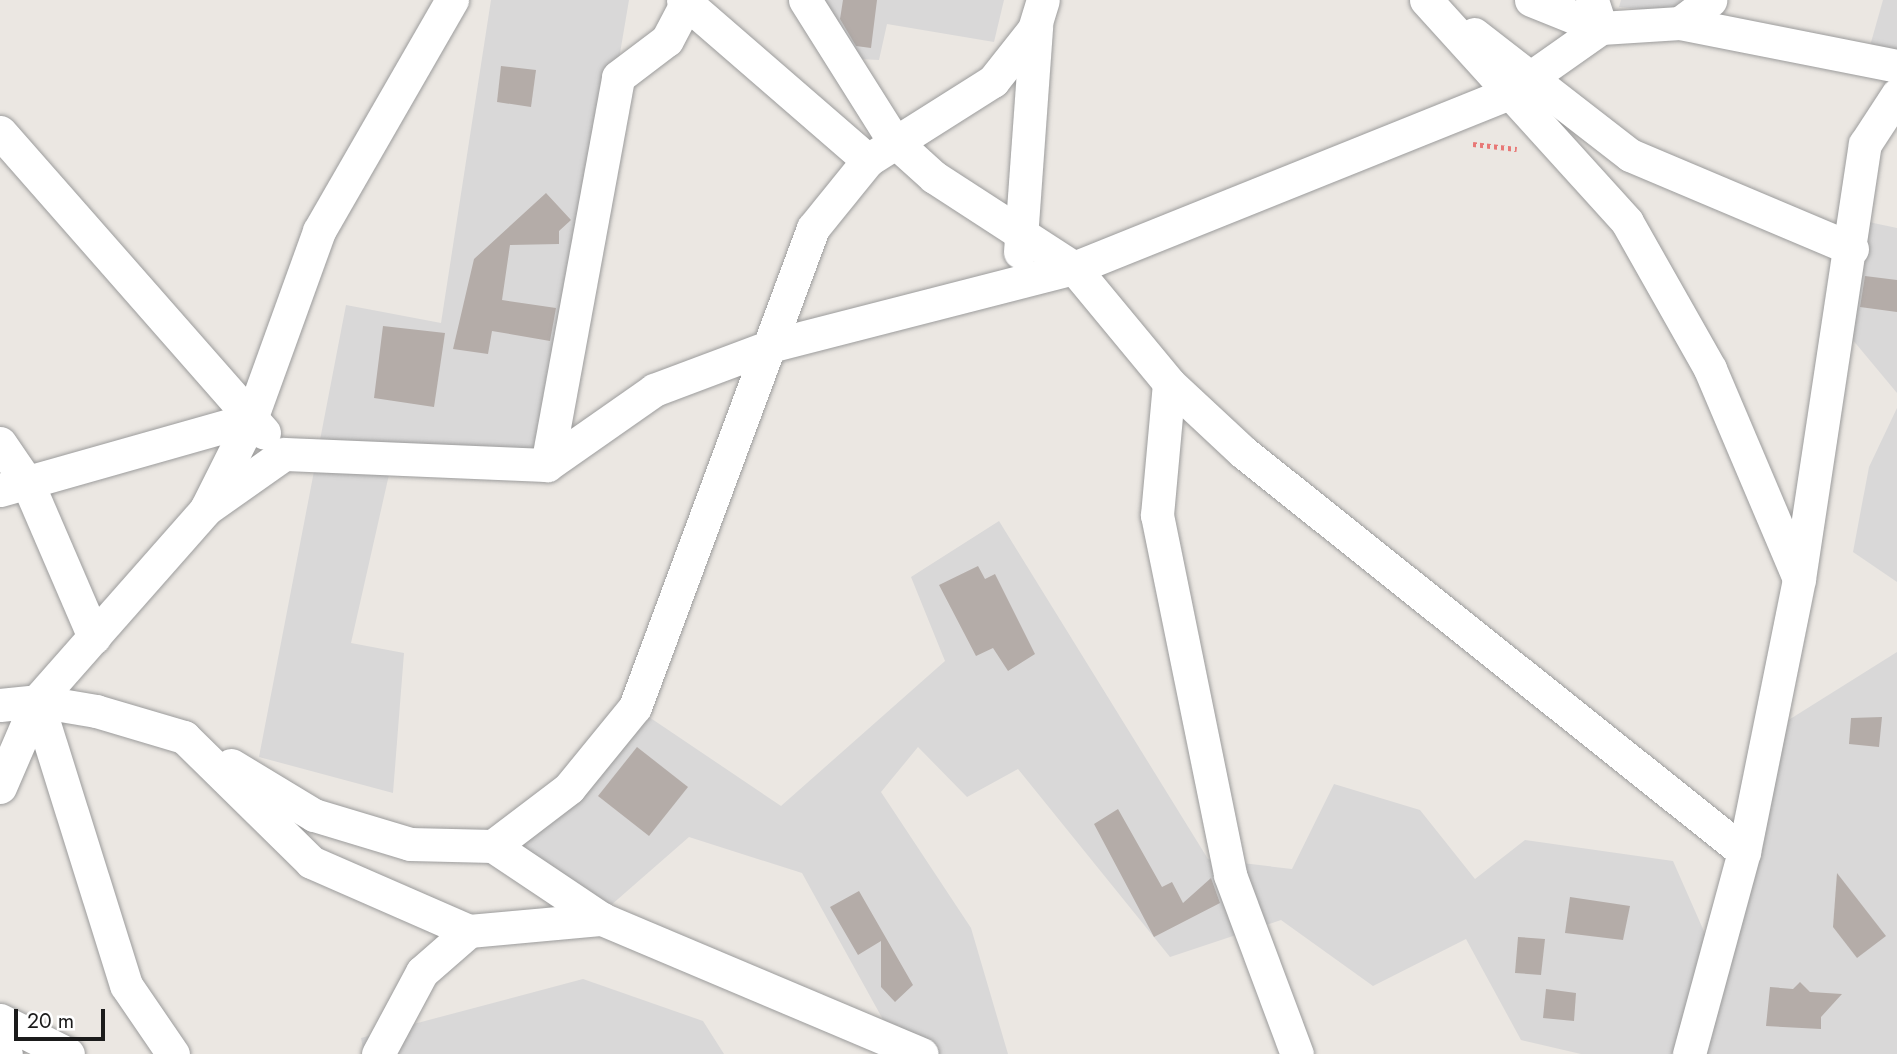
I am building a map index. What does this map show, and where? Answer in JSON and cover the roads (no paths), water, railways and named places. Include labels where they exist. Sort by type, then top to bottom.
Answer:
[{"type":"street","points":[[206,509],[251,419],[320,231],[452,0]]},
{"type":"street","points":[[805,0],[881,150]]},
{"type":"street","points":[[493,846],[569,788],[635,707],[774,345],[813,228],[881,150],[993,81],[1038,14],[1063,0]]},
{"type":"street","points":[[1427,0],[1521,87],[1630,155],[1852,248]]},
{"type":"street","points":[[1531,0],[1597,14],[1681,23],[1897,66]]},
{"type":"street","points":[[1681,23],[1710,0]]},
{"type":"street","points":[[547,465],[618,77],[667,40],[687,2],[881,150],[934,177],[1074,268],[1169,383],[1243,452],[1744,852]]},
{"type":"street","points":[[1013,282],[1023,234],[1038,14]]},
{"type":"street","points":[[0,787],[37,701],[206,509],[285,454],[547,465],[654,390],[774,345],[1074,268],[1521,87],[1597,14]]},
{"type":"street","points":[[1521,87],[1565,155],[1627,222],[1710,369],[1799,579]]},
{"type":"street","points":[[1689,1054],[1744,852],[1799,579],[1852,248],[1865,144],[1897,95]]},
{"type":"street","points":[[0,132],[251,419],[285,454]]},
{"type":"street","points":[[1169,383],[1157,515],[1230,876],[1297,1054]]},
{"type":"street","points":[[14,487],[251,419]]},
{"type":"street","points":[[0,443],[14,487],[94,637]]},
{"type":"street","points":[[37,701],[126,985],[173,1054]]},
{"type":"street","points":[[0,705],[37,701],[184,737],[314,815],[410,844],[493,846],[602,919],[922,1054]]},
{"type":"street","points":[[184,737],[311,862],[469,931],[602,919]]},
{"type":"street","points":[[378,1054],[422,972],[469,931]]},
{"type":"street","points":[[0,1020],[68,1054]]},
{"type":"street","points":[[0,1037],[6,1054]]}]
